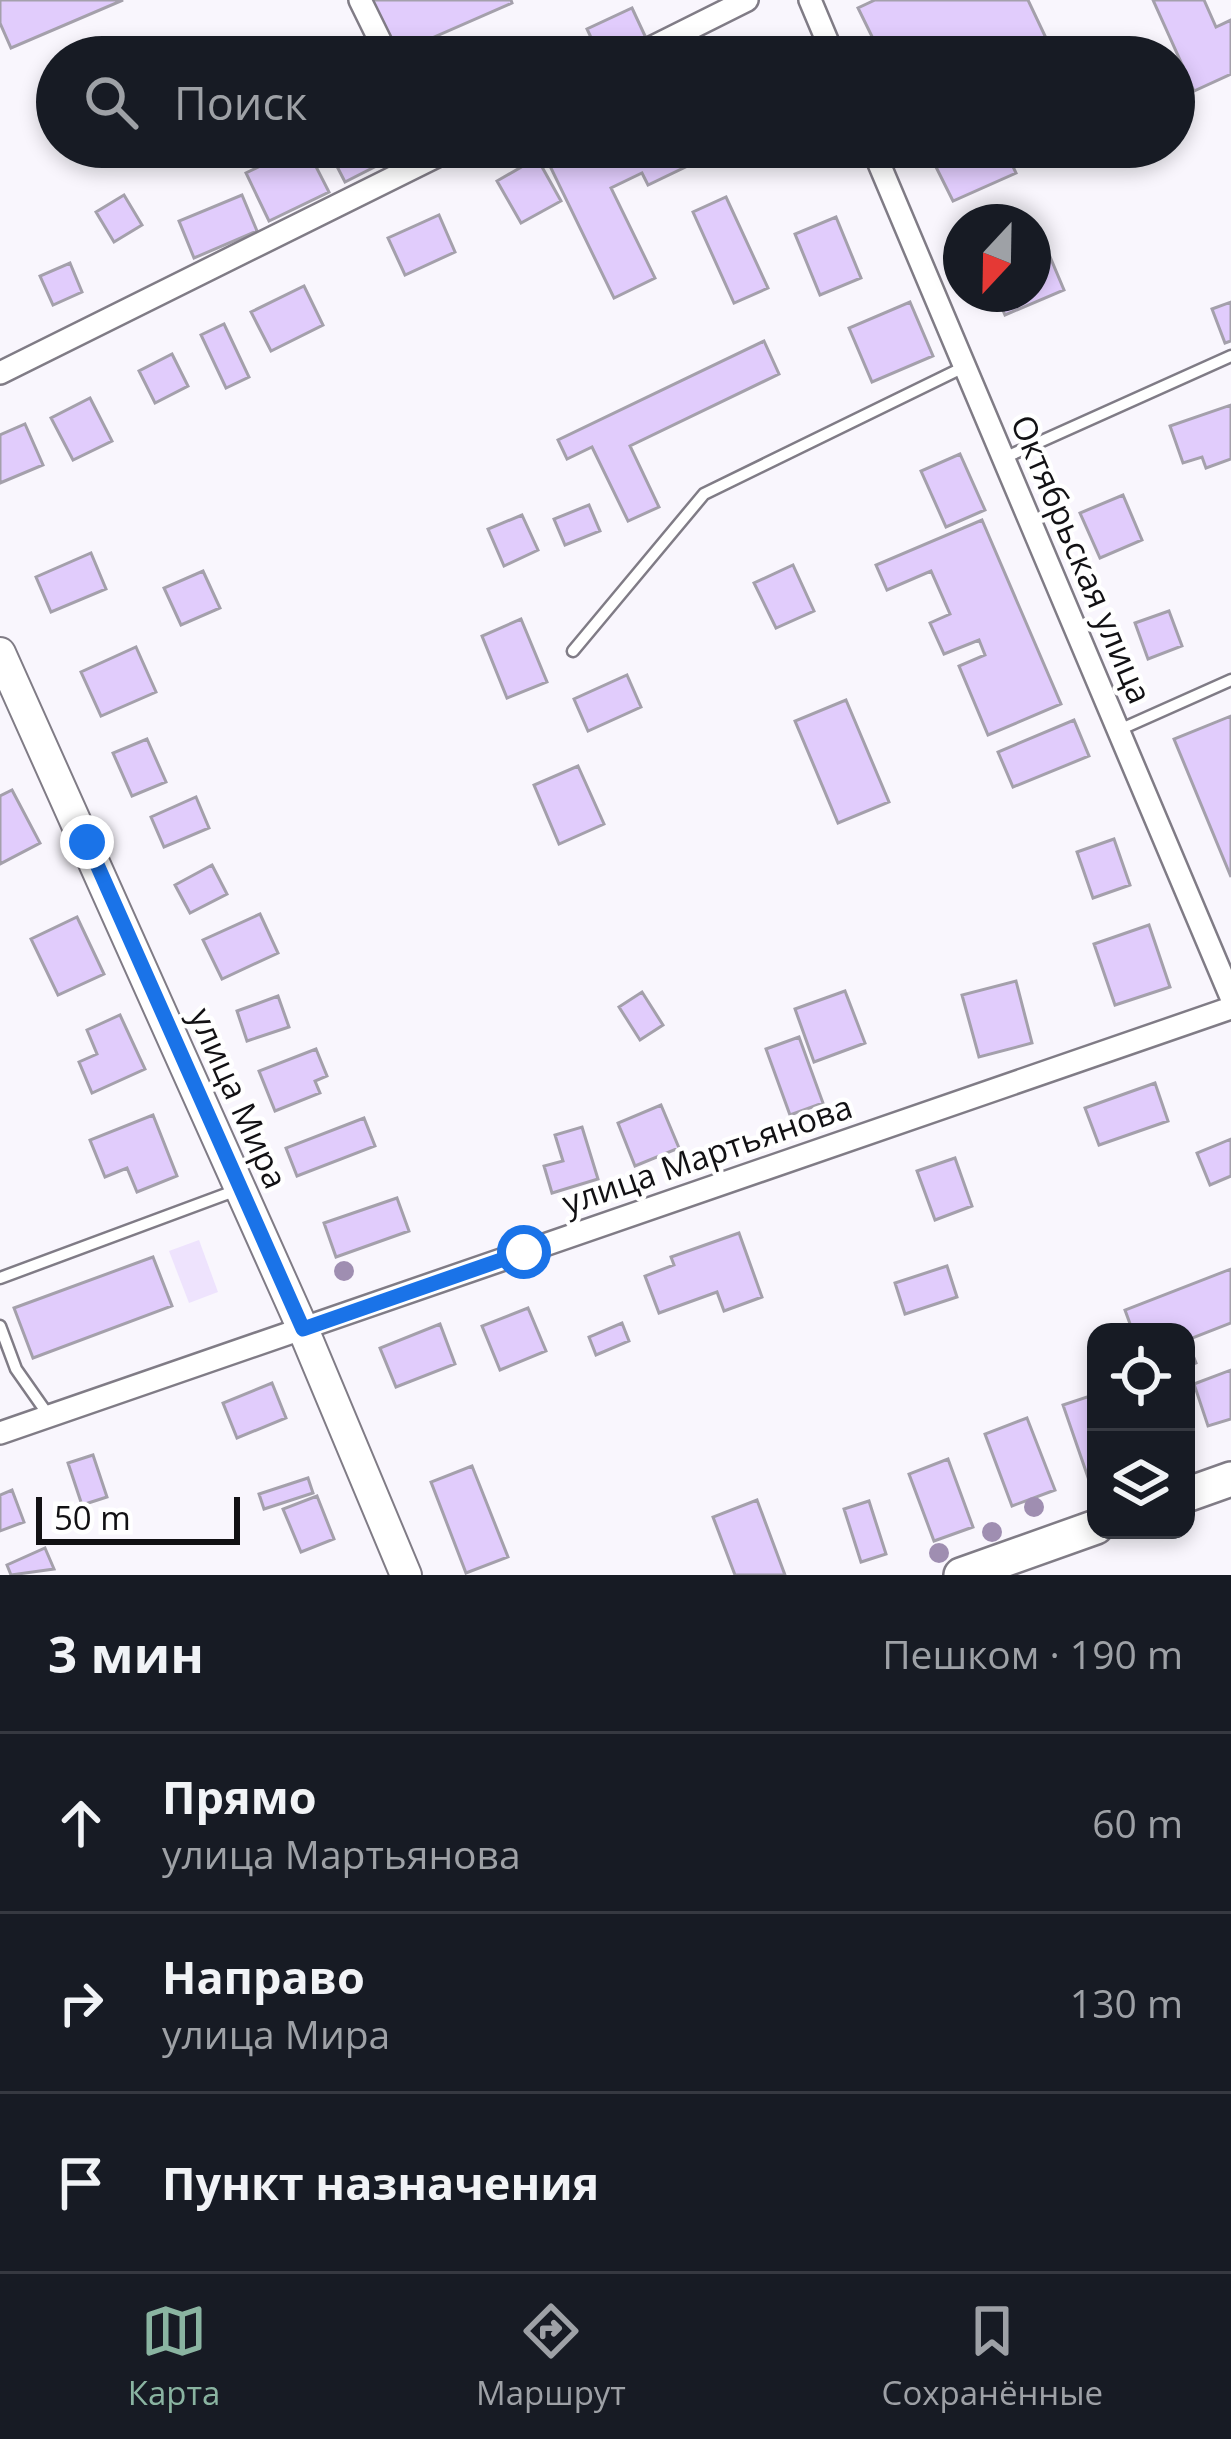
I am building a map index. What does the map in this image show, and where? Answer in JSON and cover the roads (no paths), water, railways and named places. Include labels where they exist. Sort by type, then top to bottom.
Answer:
[{"type":"main road","name":"улица Мира","points":[[0,652],[303,1329],[406,1575]]},
{"type":"main road","points":[[1195,1492],[1231,1479]]},
{"type":"main road","points":[[961,1575],[1087,1530]]},
{"type":"street","points":[[360,0],[378,36]]},
{"type":"street","points":[[675,36],[747,0]]},
{"type":"street","points":[[810,0],[825,36]]},
{"type":"street","points":[[0,373],[396,168]]},
{"type":"street","name":"Октябрьская улица","points":[[881,168],[1231,997]]},
{"type":"street","name":"улица Мартьянова","points":[[0,1433],[1231,1008]]},
{"type":"lane","points":[[1001,459],[1231,356]]},
{"type":"lane","points":[[573,651],[704,494],[964,367]]},
{"type":"lane","points":[[1120,730],[1231,680]]},
{"type":"lane","points":[[0,1278],[240,1188]]},
{"type":"lane","points":[[0,1326],[16,1369],[49,1416]]}]
